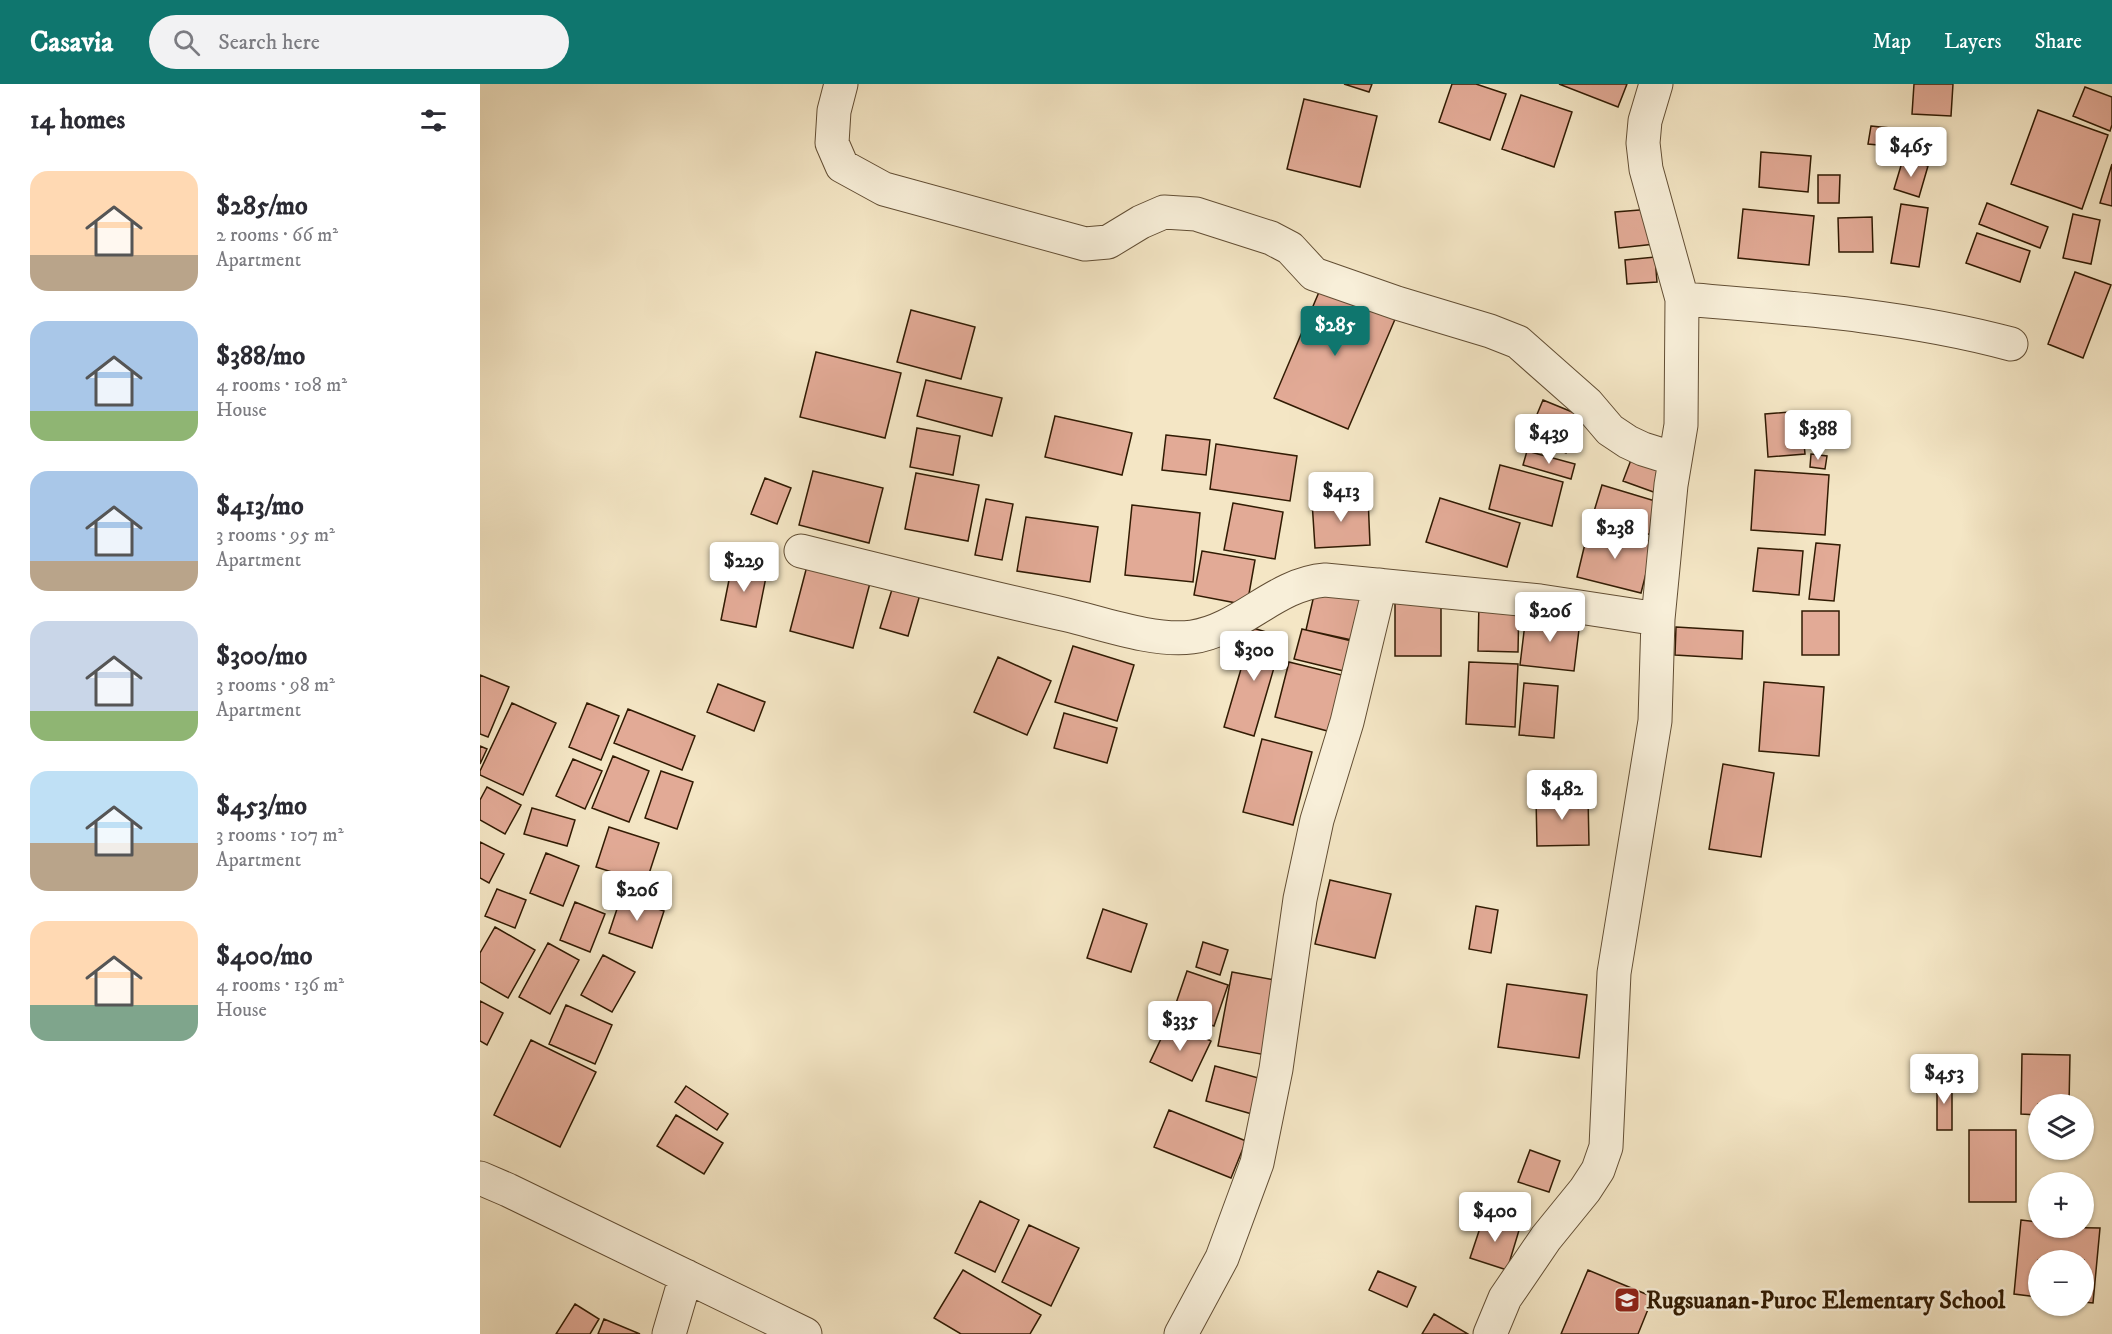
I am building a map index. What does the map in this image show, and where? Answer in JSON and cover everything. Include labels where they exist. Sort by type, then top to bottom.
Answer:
[{"type":"street","points":[[841,84],[834,111],[832,143],[842,166],[884,189],[1085,244],[1108,242],[1141,222],[1164,212],[1196,214],[1271,238],[1290,248],[1314,274],[1518,342],[1587,403],[1610,430],[1643,449],[1675,459]]},
{"type":"street","points":[[1490,1334],[1505,1298],[1546,1238],[1585,1190],[1598,1170],[1606,1147],[1614,973],[1655,721],[1658,620],[1675,459],[1681,425],[1682,299],[1646,169],[1642,142],[1645,121],[1656,84]]},
{"type":"street","points":[[1682,299],[1879,317],[1965,332],[2011,344]]},
{"type":"street","points":[[801,551],[946,588],[1149,635],[1191,637],[1216,632],[1293,587],[1311,581],[1325,580],[1540,601],[1658,620]]},
{"type":"street","points":[[1181,1334],[1222,1258],[1257,1163],[1276,1069],[1300,899],[1317,820],[1347,722],[1380,585]]},
{"type":"street","points":[[480,1178],[805,1334]]},
{"type":"street","points":[[669,1334],[686,1276]]},
{"type":"building","points":[[1344,84],[1372,84],[1369,92]]},
{"type":"building","points":[[1452,84],[1476,84],[1506,94],[1490,140],[1439,122]]},
{"type":"building","points":[[1559,84],[1627,84],[1618,107]]},
{"type":"building","points":[[1914,84],[1953,84],[1951,116],[1912,114]]},
{"type":"building","points":[[2085,87],[2112,97],[2110,131],[2073,116]]},
{"type":"building","points":[[1521,95],[1572,112],[1554,167],[1502,149]]},
{"type":"building","points":[[1304,99],[1377,116],[1360,187],[1287,169]]},
{"type":"building","points":[[2038,110],[2108,135],[2082,209],[2011,184]]},
{"type":"building","points":[[1871,126],[1890,128],[1888,146],[1868,144]]},
{"type":"building","points":[[1761,152],[1811,156],[1808,192],[1759,187]]},
{"type":"building","points":[[1903,159],[1928,166],[1919,197],[1894,189]]},
{"type":"building","points":[[2112,164],[2112,206],[2100,203]]},
{"type":"building","points":[[1818,175],[1840,175],[1839,203],[1818,203]]},
{"type":"building","points":[[1987,203],[2048,227],[2040,248],[1979,224]]},
{"type":"building","points":[[1901,204],[1928,208],[1919,267],[1891,263]]},
{"type":"building","points":[[1652,209],[1655,244],[1619,248],[1615,212]]},
{"type":"building","points":[[1743,209],[1814,216],[1809,265],[1738,258]]},
{"type":"building","points":[[2073,214],[2100,220],[2091,264],[2063,258]]},
{"type":"building","points":[[1872,217],[1873,252],[1839,252],[1838,218]]},
{"type":"building","points":[[1977,233],[2030,251],[2020,282],[1966,263]]},
{"type":"building","points":[[1655,257],[1657,282],[1627,284],[1625,260]]},
{"type":"building","points":[[2075,272],[2111,285],[2083,358],[2048,344]]},
{"type":"building","points":[[1322,285],[1396,317],[1348,429],[1274,398]]},
{"type":"building","points":[[911,310],[975,327],[961,379],[897,362]]},
{"type":"building","points":[[816,352],[901,373],[885,438],[800,417]]},
{"type":"building","points":[[926,380],[1002,398],[992,436],[917,416]]},
{"type":"building","points":[[1543,400],[1582,416],[1566,453],[1528,436]]},
{"type":"building","points":[[1801,411],[1805,454],[1768,457],[1765,414]]},
{"type":"building","points":[[1832,415],[1835,443],[1814,445],[1811,417]]},
{"type":"building","points":[[1055,416],[1132,433],[1122,475],[1045,457]]},
{"type":"building","points":[[917,428],[960,436],[953,475],[910,467]]},
{"type":"building","points":[[1166,435],[1210,440],[1206,475],[1162,470]]},
{"type":"building","points":[[1216,444],[1297,456],[1290,501],[1210,489]]},
{"type":"building","points":[[1527,451],[1575,464],[1571,479],[1523,465]]},
{"type":"building","points":[[1634,452],[1670,465],[1659,494],[1623,481]]},
{"type":"building","points":[[1811,454],[1827,456],[1825,469],[1810,467]]},
{"type":"building","points":[[1500,465],[1563,482],[1552,526],[1489,509]]},
{"type":"building","points":[[1755,470],[1829,475],[1825,535],[1751,530]]},
{"type":"building","points":[[813,471],[883,488],[869,543],[799,525]]},
{"type":"building","points":[[916,473],[979,485],[968,541],[905,529]]},
{"type":"building","points":[[765,478],[791,488],[777,524],[751,514]]},
{"type":"building","points":[[1602,485],[1665,504],[1655,536],[1592,518]]},
{"type":"building","points":[[1368,497],[1370,545],[1315,548],[1312,501]]},
{"type":"building","points":[[1440,498],[1520,523],[1507,567],[1426,542]]},
{"type":"building","points":[[986,499],[1013,504],[1002,560],[975,555]]},
{"type":"building","points":[[1233,503],[1283,512],[1275,559],[1224,550]]},
{"type":"building","points":[[1132,505],[1200,513],[1193,582],[1125,575]]},
{"type":"building","points":[[1026,517],[1098,527],[1090,582],[1017,571]]},
{"type":"building","points":[[1589,527],[1654,542],[1641,593],[1577,577]]},
{"type":"building","points":[[1816,543],[1840,545],[1834,601],[1809,599]]},
{"type":"building","points":[[1758,548],[1803,551],[1799,595],[1753,591]]},
{"type":"building","points":[[1202,551],[1255,560],[1247,605],[1194,595]]},
{"type":"building","points":[[733,560],[768,567],[756,627],[721,620]]},
{"type":"building","points":[[807,566],[870,583],[853,648],[790,631]]},
{"type":"building","points":[[1317,582],[1372,595],[1361,642],[1306,630]]},
{"type":"building","points":[[894,583],[921,591],[908,636],[880,628]]},
{"type":"building","points":[[1395,599],[1441,599],[1441,656],[1395,656]]},
{"type":"building","points":[[1479,601],[1519,602],[1518,652],[1478,651]]},
{"type":"building","points":[[1802,611],[1839,611],[1839,655],[1802,655]]},
{"type":"building","points":[[1526,615],[1580,621],[1574,671],[1520,665]]},
{"type":"building","points":[[1676,627],[1743,631],[1742,659],[1675,655]]},
{"type":"building","points":[[1253,628],[1283,637],[1254,736],[1224,727]]},
{"type":"building","points":[[1302,629],[1364,644],[1356,674],[1294,659]]},
{"type":"building","points":[[1073,646],[1134,665],[1117,721],[1055,702]]},
{"type":"building","points":[[998,657],[1051,681],[1027,735],[974,712]]},
{"type":"building","points":[[1289,662],[1350,677],[1335,733],[1275,717]]},
{"type":"building","points":[[1469,662],[1518,664],[1515,727],[1466,724]]},
{"type":"building","points":[[480,675],[509,687],[488,737],[480,734]]},
{"type":"building","points":[[1764,682],[1824,687],[1819,756],[1759,751]]},
{"type":"building","points":[[1524,683],[1558,686],[1554,738],[1519,735]]},
{"type":"building","points":[[718,684],[765,702],[754,731],[707,712]]},
{"type":"building","points":[[512,703],[556,723],[523,795],[480,775]]},
{"type":"building","points":[[587,703],[619,716],[601,760],[569,747]]},
{"type":"building","points":[[628,709],[695,736],[682,770],[614,743]]},
{"type":"building","points":[[1064,713],[1117,728],[1107,763],[1054,748]]},
{"type":"building","points":[[1262,739],[1312,752],[1293,825],[1243,812]]},
{"type":"building","points":[[480,746],[487,749],[480,764]]},
{"type":"building","points":[[613,756],[649,771],[629,822],[592,808]]},
{"type":"building","points":[[573,759],[602,771],[585,809],[556,796]]},
{"type":"building","points":[[1723,764],[1774,773],[1761,857],[1709,849]]},
{"type":"building","points":[[661,771],[693,782],[677,829],[645,818]]},
{"type":"building","points":[[487,787],[521,805],[505,834],[480,820],[480,800]]},
{"type":"building","points":[[1588,796],[1589,845],[1537,846],[1536,797]]},
{"type":"building","points":[[532,808],[575,820],[567,846],[524,834]]},
{"type":"building","points":[[609,827],[659,843],[646,883],[596,867]]},
{"type":"building","points":[[480,842],[504,854],[489,883],[480,878]]},
{"type":"building","points":[[546,853],[579,866],[563,906],[530,893]]},
{"type":"building","points":[[1330,880],[1391,894],[1375,958],[1315,944]]},
{"type":"building","points":[[497,889],[526,900],[515,928],[485,916]]},
{"type":"building","points":[[621,897],[664,911],[652,948],[609,933]]},
{"type":"building","points":[[575,902],[605,914],[590,952],[560,940]]},
{"type":"building","points":[[1476,906],[1498,910],[1491,953],[1469,949]]},
{"type":"building","points":[[1103,909],[1147,924],[1131,972],[1087,958]]},
{"type":"building","points":[[495,927],[535,950],[508,998],[480,982],[480,953]]},
{"type":"building","points":[[1203,942],[1228,950],[1220,975],[1196,967]]},
{"type":"building","points":[[548,943],[579,960],[550,1014],[519,997]]},
{"type":"building","points":[[603,955],[635,972],[612,1012],[581,995]]},
{"type":"building","points":[[1187,971],[1228,985],[1214,1026],[1173,1012]]},
{"type":"building","points":[[1232,972],[1286,982],[1271,1056],[1218,1046]]},
{"type":"building","points":[[1507,984],[1587,995],[1579,1058],[1498,1047]]},
{"type":"building","points":[[480,1001],[503,1013],[487,1045],[480,1041]]},
{"type":"building","points":[[566,1005],[612,1025],[595,1064],[549,1044]]},
{"type":"building","points":[[1169,1022],[1211,1041],[1192,1081],[1150,1062]]},
{"type":"building","points":[[531,1040],[596,1072],[560,1147],[494,1115]]},
{"type":"building","points":[[2022,1054],[2070,1055],[2069,1094],[2028,1094],[2028,1114],[2021,1114]]},
{"type":"building","points":[[1215,1066],[1262,1079],[1252,1114],[1206,1101]]},
{"type":"building","points":[[1937,1081],[1952,1081],[1952,1130],[1937,1130]]},
{"type":"building","points":[[686,1086],[728,1114],[717,1130],[675,1102]]},
{"type":"building","points":[[1169,1110],[1246,1141],[1231,1178],[1154,1147]]},
{"type":"building","points":[[676,1115],[723,1143],[704,1174],[657,1146]]},
{"type":"building","points":[[1969,1130],[2016,1130],[2016,1202],[1969,1202]]},
{"type":"building","points":[[1530,1150],[1560,1161],[1549,1192],[1518,1182]]},
{"type":"building","points":[[980,1201],[1019,1220],[995,1272],[955,1253]]},
{"type":"building","points":[[1484,1216],[1520,1227],[1507,1270],[1470,1258]]},
{"type":"building","points":[[2021,1220],[2028,1221],[2028,1238],[2094,1238],[2094,1228],[2100,1228],[2094,1292],[2094,1250],[2028,1250],[2028,1296],[2014,1294]]},
{"type":"building","points":[[1029,1225],[1079,1248],[1051,1306],[1002,1282]]},
{"type":"building","points":[[963,1270],[1041,1315],[1030,1334],[961,1334],[934,1318]]},
{"type":"building","points":[[1588,1270],[1653,1297],[1638,1334],[1561,1334]]},
{"type":"building","points":[[1378,1271],[1416,1287],[1407,1307],[1369,1290]]},
{"type":"building","points":[[575,1304],[599,1319],[590,1334],[556,1334]]},
{"type":"building","points":[[1434,1314],[1468,1334],[1422,1334]]},
{"type":"building","points":[[604,1319],[640,1334],[598,1334]]},
{"type":"place","name":"Rugsuanan-Puroc Elementary School","points":[[1627,1300]]}]
